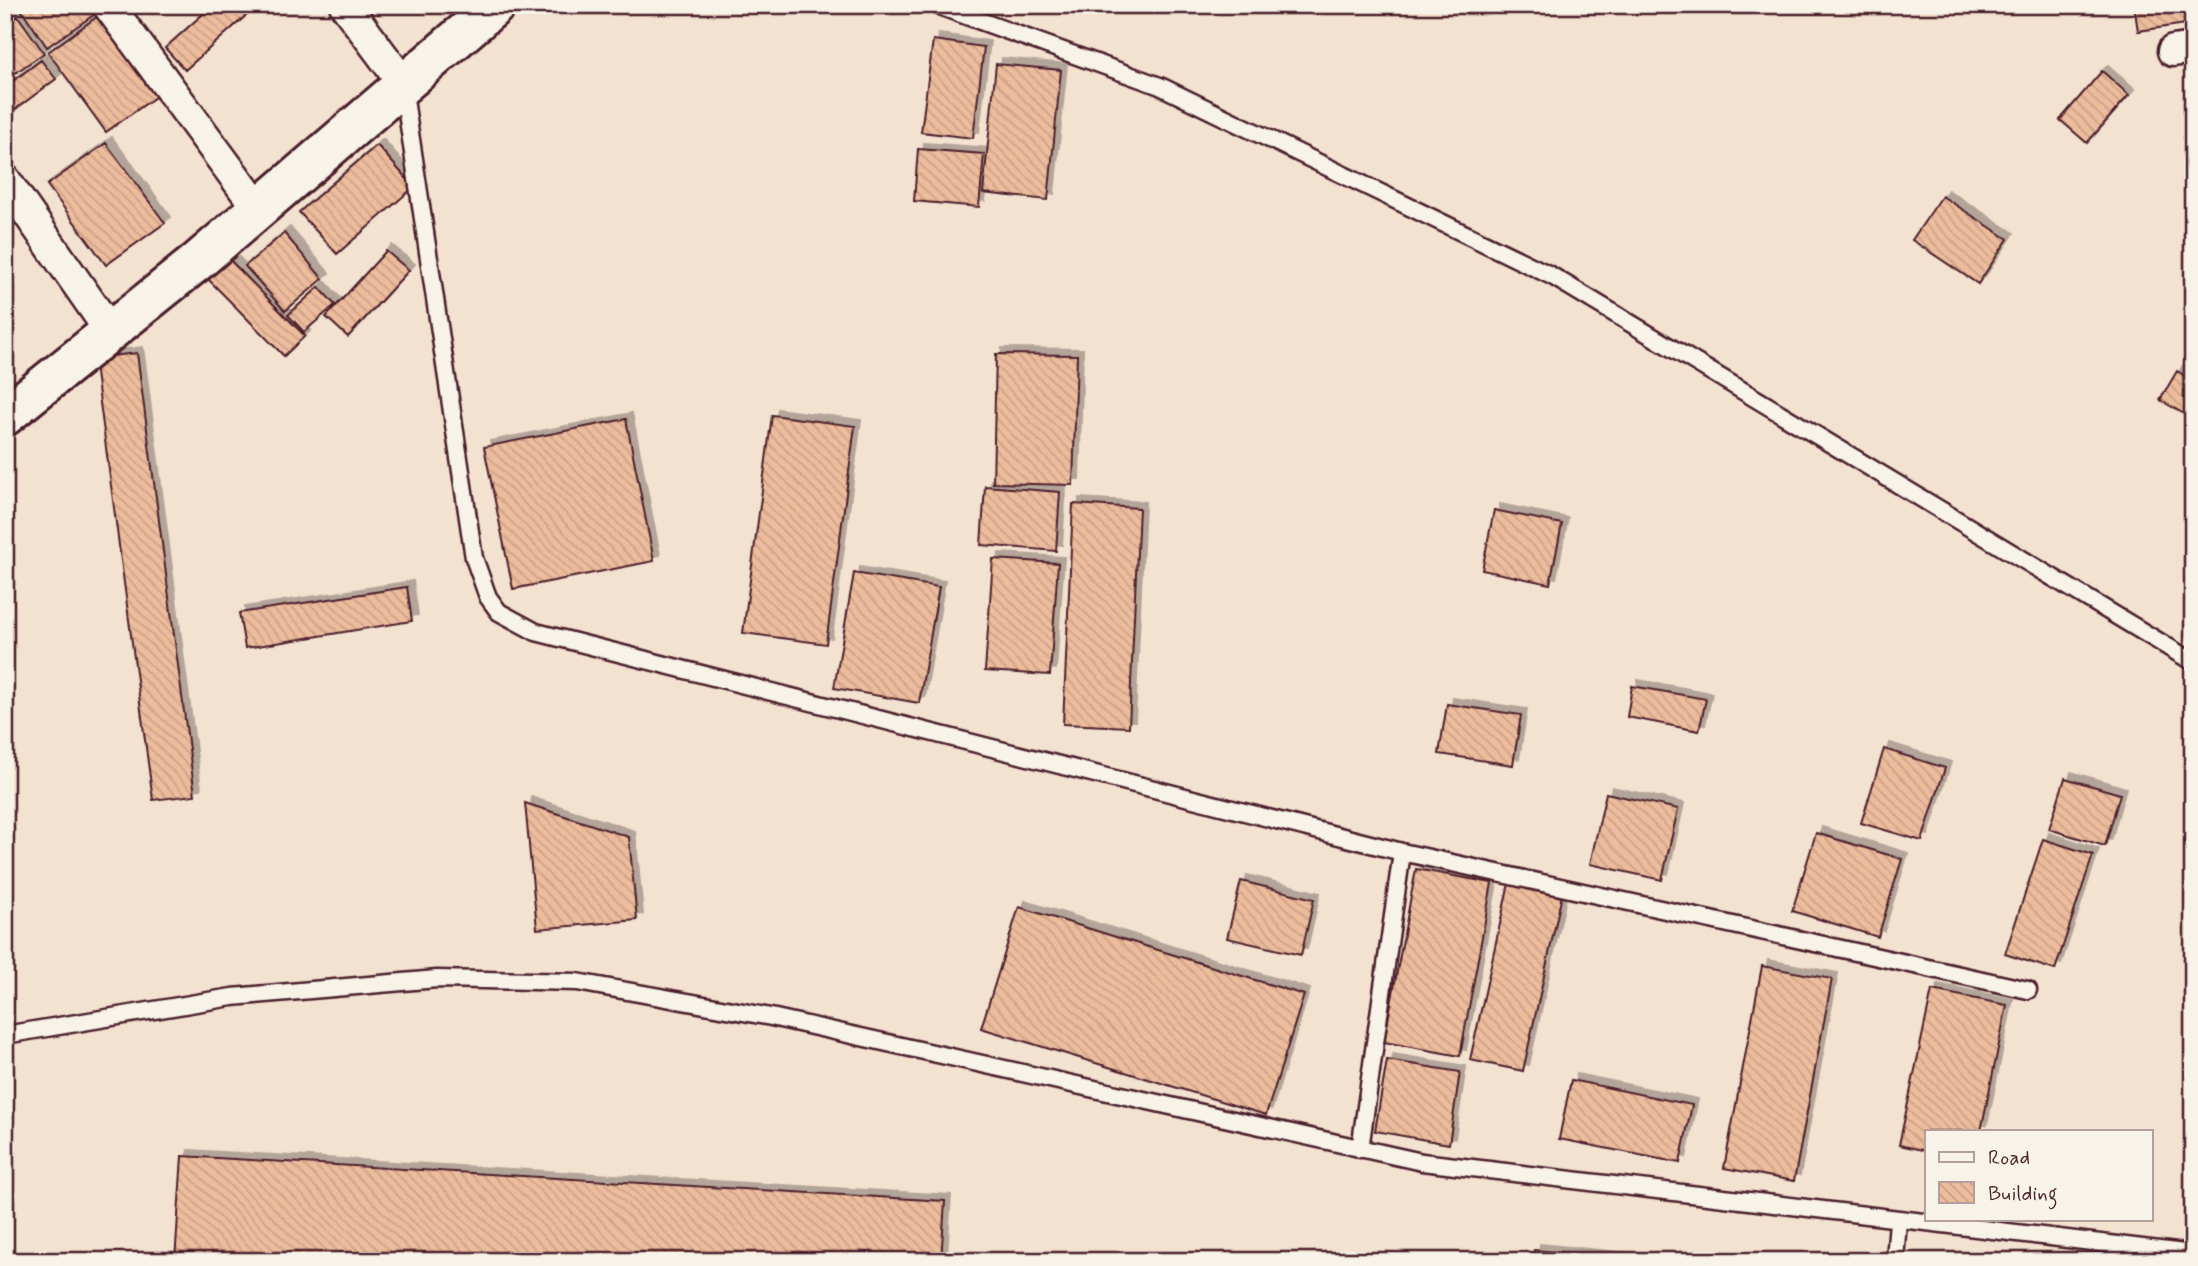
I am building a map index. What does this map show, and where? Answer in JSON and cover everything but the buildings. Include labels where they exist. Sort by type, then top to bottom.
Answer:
[{"type":"street","points":[[108,5],[257,208]]},
{"type":"street","points":[[345,5],[403,83]]},
{"type":"street","points":[[5,416],[198,261],[496,5]]},
{"type":"street","points":[[5,180],[110,331]]},
{"type":"lane","points":[[936,5],[1160,86],[1552,276],[2193,662]]},
{"type":"lane","points":[[403,83],[474,558],[488,597],[499,612],[536,632],[1402,852],[2028,990]]},
{"type":"lane","points":[[1360,1149],[1402,852]]},
{"type":"lane","points":[[5,1035],[232,997],[437,979],[577,982],[771,1017],[1422,1162],[2193,1254]]},
{"type":"lane","points":[[1895,1261],[1898,1220]]},
{"type":"lane","points":[[2087,1261],[2088,1243]]}]
